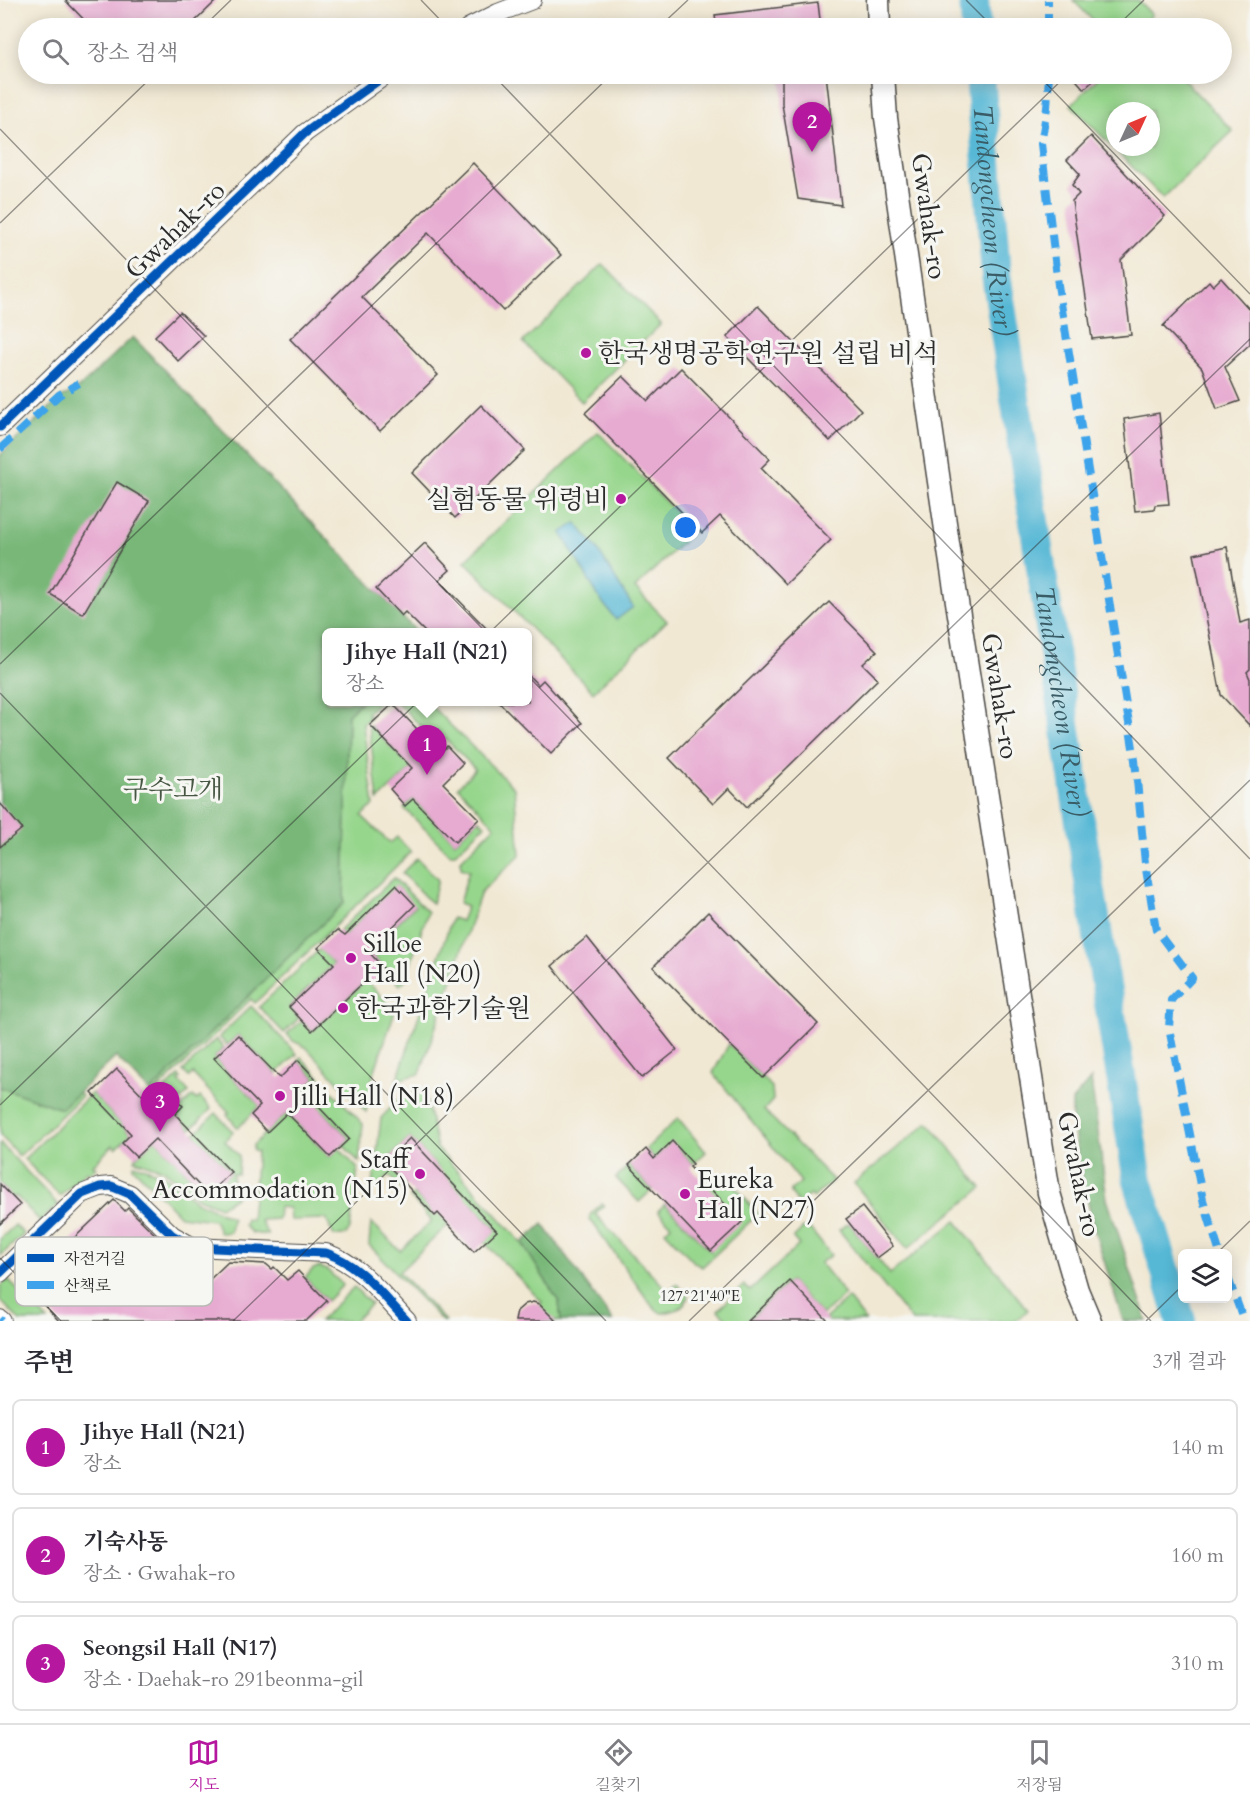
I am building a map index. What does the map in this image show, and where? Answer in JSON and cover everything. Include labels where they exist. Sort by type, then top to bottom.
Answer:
[{"type":"main road","points":[[878,0],[879,18]]},
{"type":"main road","name":"Gwahak-ro","points":[[884,84],[886,118],[948,546],[1049,1193],[1077,1290],[1090,1321]]},
{"type":"street","points":[[488,18],[532,0]]},
{"type":"street","name":"Gwahak-ro","points":[[0,427],[305,133],[373,84]]},
{"type":"street","points":[[37,1237],[82,1194],[100,1186],[111,1186],[123,1190],[136,1199],[176,1237]]},
{"type":"street","points":[[213,1248],[326,1253],[341,1258],[353,1266],[406,1321]]},
{"type":"street","points":[[0,1273],[15,1259]]},
{"type":"green space","points":[[1073,0],[1138,0],[1152,15],[1149,18],[1090,18]]},
{"type":"green space","points":[[1092,84],[1188,84],[1233,131],[1163,198],[1121,156],[1160,156],[1160,102],[1106,102],[1106,140],[1071,105]]},
{"type":"green space","points":[[603,264],[661,324],[582,402],[523,342]]},
{"type":"green space","name":"구수고개","points":[[133,337],[413,628],[322,628],[322,706],[357,706],[348,714],[344,903],[150,1092],[116,1057],[61,1109],[0,1087],[0,455],[58,400],[82,385]]},
{"type":"green space","points":[[598,432],[694,531],[635,588],[667,621],[593,692],[465,561]]},
{"type":"green space","points":[[357,706],[375,706],[367,713],[370,717],[363,724],[374,805],[362,816],[390,843],[397,837],[411,852],[255,1003],[251,999],[152,1095],[150,1092],[344,903],[348,714]]},
{"type":"green space","points":[[401,706],[431,706],[514,788],[520,855],[481,892],[420,1074],[397,1080],[452,918],[461,921],[467,906],[459,903],[469,871],[461,868],[461,860],[495,826],[458,787],[475,769],[438,731],[431,737]]},
{"type":"green space","points":[[370,725],[412,768],[378,800],[369,727]]},
{"type":"green space","points":[[413,799],[455,842],[479,819],[485,825],[454,854],[450,854],[404,808]]},
{"type":"green space","points":[[417,858],[438,880],[432,904],[402,873]]},
{"type":"green space","points":[[394,878],[428,912],[405,980],[400,985],[368,951],[415,906],[396,886],[344,936],[339,931]]},
{"type":"green space","points":[[320,949],[334,964],[289,1007],[299,1018],[284,1033],[259,1007]]},
{"type":"green space","points":[[366,980],[395,1011],[373,1076],[366,1112],[306,1047],[293,1041],[287,1034],[302,1021],[313,1031]]},
{"type":"green space","points":[[251,1006],[297,1054],[276,1074],[238,1035],[227,1045],[219,1037]]},
{"type":"green space","points":[[216,1039],[224,1048],[214,1058],[260,1106],[238,1128],[227,1115],[229,1112],[193,1074],[189,1077],[183,1071]]},
{"type":"green space","points":[[729,1044],[772,1087],[773,1100],[764,1110],[833,1180],[813,1198],[810,1195],[797,1202],[791,1190],[801,1182],[713,1073]]},
{"type":"green space","points":[[301,1057],[330,1088],[314,1102],[303,1090],[315,1078],[298,1060]]},
{"type":"green space","points":[[179,1076],[181,1078],[179,1081],[189,1092],[179,1102],[170,1093],[155,1108],[150,1103]]},
{"type":"green space","points":[[1091,1079],[1107,1199],[1147,1321],[1123,1321],[1094,1229],[1072,1121],[1072,1101]]},
{"type":"green space","points":[[0,1087],[61,1109],[78,1092],[82,1096],[19,1156],[0,1135]]},
{"type":"green space","points":[[424,1088],[437,1148],[522,1243],[559,1302],[561,1321],[524,1321],[542,1302],[484,1242],[497,1230],[471,1203],[399,1272],[445,1321],[442,1321],[369,1245],[371,1222],[400,1251],[432,1221],[410,1197],[414,1194],[435,1215],[460,1192],[410,1138],[385,1162],[406,1185],[402,1189],[389,1175],[375,1188],[373,1185],[381,1118],[398,1100]]},
{"type":"green space","points":[[333,1092],[363,1124],[359,1162],[343,1145],[349,1138],[318,1106]]},
{"type":"green space","points":[[92,1093],[131,1134],[116,1148],[113,1145],[93,1165],[96,1168],[90,1173],[87,1171],[60,1196],[24,1159]]},
{"type":"green space","points":[[193,1096],[197,1100],[200,1097],[211,1109],[190,1130],[175,1114]]},
{"type":"green space","points":[[216,1113],[233,1132],[225,1141],[239,1156],[238,1174],[233,1174],[231,1193],[236,1193],[235,1197],[220,1207],[199,1198],[164,1170],[135,1160],[155,1139],[207,1194],[231,1172],[194,1134]]},
{"type":"green space","points":[[287,1113],[330,1157],[339,1148],[358,1169],[350,1229],[344,1236],[334,1236],[326,1219],[290,1220],[289,1208],[279,1207],[278,1219],[260,1220],[268,1235],[252,1233],[244,1226],[246,1219],[251,1220],[257,1152],[253,1151],[253,1145]]},
{"type":"green space","points":[[678,1118],[706,1152],[693,1164],[672,1142],[654,1159],[646,1149]]},
{"type":"green space","points":[[929,1122],[982,1188],[907,1249],[854,1183]]},
{"type":"green space","points":[[0,1143],[58,1205],[40,1221],[16,1196],[13,1198],[0,1184]]},
{"type":"green space","points":[[134,1164],[162,1174],[196,1201],[232,1218],[230,1232],[220,1233],[214,1220],[180,1216],[133,1167]]},
{"type":"green space","points":[[629,1165],[652,1190],[639,1202],[616,1178]]},
{"type":"green space","points":[[724,1173],[758,1214],[702,1267],[695,1263],[665,1231],[671,1225],[658,1211],[665,1204],[711,1251],[708,1187]]},
{"type":"green space","points":[[602,1203],[604,1205],[595,1214],[669,1292],[677,1284],[688,1296],[684,1304],[674,1310],[661,1313],[652,1306],[590,1219],[590,1215]]},
{"type":"green space","points":[[956,1221],[1028,1310],[1015,1321],[912,1321],[839,1230],[849,1223],[890,1274]]},
{"type":"green space","points":[[543,1224],[613,1321],[561,1321],[559,1302],[522,1243]]},
{"type":"green space","points":[[15,1225],[24,1234],[21,1237],[15,1237],[15,1242],[0,1256],[0,1239]]},
{"type":"green space","points":[[803,1228],[810,1229],[831,1255],[820,1263],[845,1295],[822,1315],[790,1281],[748,1321],[729,1321],[718,1310],[744,1285],[750,1291],[799,1245],[793,1238]]},
{"type":"green space","points":[[319,1267],[327,1270],[343,1285],[327,1301],[305,1278],[313,1269]]},
{"type":"green space","points":[[8,1280],[15,1287],[15,1306],[33,1306],[48,1321],[20,1321],[0,1300],[1,1286]]},
{"type":"green space","points":[[354,1287],[371,1304],[354,1321],[319,1321]]},
{"type":"green space","points":[[848,1298],[866,1321],[828,1321],[826,1318]]},
{"type":"water","points":[[576,523],[596,547],[633,607],[616,620],[600,599],[561,533]]},
{"type":"building","points":[[65,0],[217,0],[198,18],[82,18]]},
{"type":"building","points":[[818,3],[820,18],[715,18],[715,15]]},
{"type":"building","points":[[782,84],[827,84],[841,205],[798,199],[782,104]]},
{"type":"building","points":[[1080,84],[1090,84],[1084,89]]},
{"type":"building","points":[[1091,136],[1106,152],[1106,156],[1110,156],[1165,216],[1121,260],[1131,335],[1092,339],[1072,201],[1079,194],[1072,185],[1080,174],[1067,160]]},
{"type":"building","points":[[473,163],[561,255],[503,311],[428,233],[362,297],[438,375],[380,431],[290,339]]},
{"type":"building","points":[[1221,278],[1250,310],[1250,344],[1225,367],[1240,401],[1217,409],[1202,368],[1163,326],[1209,281],[1213,286]]},
{"type":"building","points":[[758,306],[861,410],[830,441],[727,337]]},
{"type":"building","points":[[180,312],[204,336],[178,361],[155,336]]},
{"type":"building","points":[[681,368],[770,459],[761,468],[831,540],[786,584],[720,516],[702,533],[585,413],[623,376],[648,401]]},
{"type":"building","points":[[481,405],[525,450],[455,518],[412,473]]},
{"type":"building","points":[[1159,413],[1169,504],[1155,505],[1154,509],[1135,511],[1124,419]]},
{"type":"building","points":[[117,482],[149,501],[83,614],[50,594]]},
{"type":"building","points":[[425,543],[450,570],[439,580],[486,628],[421,628],[405,612],[401,616],[376,589]]},
{"type":"building","points":[[1227,547],[1240,623],[1250,620],[1250,669],[1247,672],[1250,679],[1250,726],[1221,695],[1194,554]]},
{"type":"building","points":[[829,602],[877,651],[863,664],[878,679],[747,807],[729,788],[713,804],[669,758]]},
{"type":"building","points":[[532,679],[538,685],[543,680],[582,723],[551,754],[503,706],[532,706]]},
{"type":"building","points":[[391,706],[395,706],[440,753],[447,746],[463,763],[443,783],[479,819],[455,842],[413,799],[405,806],[390,789],[412,768],[370,725]]},
{"type":"building","points":[[0,803],[22,829],[0,847]]},
{"type":"building","name":"Silloe Hall (N20)","points":[[396,885],[415,905],[368,951],[385,970],[370,984],[366,980],[312,1031],[289,1007],[334,964],[318,948],[338,930],[345,935]]},
{"type":"building","points":[[708,912],[818,1024],[763,1078],[653,967]]},
{"type":"building","points":[[587,937],[677,1050],[642,1078],[552,966]]},
{"type":"building","name":"Jilli Hall (N18)","points":[[238,1035],[280,1078],[298,1060],[315,1078],[303,1090],[349,1139],[330,1157],[287,1113],[267,1132],[251,1115],[260,1106],[214,1058]]},
{"type":"building","points":[[117,1069],[155,1108],[170,1093],[183,1106],[175,1114],[231,1172],[208,1195],[155,1139],[136,1157],[122,1143],[131,1134],[92,1093]]},
{"type":"building","name":"Staff Accommodation (N15)","points":[[410,1138],[497,1231],[474,1252],[438,1213],[435,1216],[385,1162]]},
{"type":"building","name":"Eureka Hall (N27)","points":[[672,1141],[693,1164],[690,1167],[742,1222],[711,1251],[629,1165],[646,1149],[654,1159]]},
{"type":"building","points":[[0,1184],[20,1205],[0,1224]]},
{"type":"building","points":[[114,1200],[125,1211],[128,1208],[158,1237],[75,1237]]},
{"type":"building","points":[[862,1207],[893,1246],[877,1258],[846,1219]]},
{"type":"building","points":[[228,1262],[266,1264],[272,1269],[274,1267],[287,1280],[298,1271],[327,1301],[306,1321],[59,1321],[45,1306],[213,1306],[213,1276]]},
{"type":"building","points":[[790,1281],[828,1321],[748,1321]]},
{"type":"building","points":[[533,1302],[539,1304],[556,1321],[515,1321],[517,1311],[525,1304]]},
{"type":"waterway","name":"Tandongcheon (River)","points":[[974,0],[975,18]]},
{"type":"waterway","name":"Tandongcheon (River)","points":[[981,84],[996,274],[1090,887],[1138,1181],[1181,1321]]},
{"type":"marked path","points":[[1048,0],[1048,18]]},
{"type":"marked path","points":[[1048,84],[1041,144],[1058,285],[1135,760],[1145,863],[1156,930],[1192,978],[1171,1000],[1169,1028],[1203,1200],[1218,1249]]},
{"type":"marked path","points":[[0,449],[59,395],[79,383]]},
{"type":"marked path","points":[[1232,1289],[1244,1321]]},
{"type":"cycle path","points":[[0,427],[305,133],[373,84]]},
{"type":"cycle path","points":[[37,1237],[82,1194],[100,1187],[111,1186],[130,1194],[176,1237]]},
{"type":"cycle path","points":[[213,1248],[326,1253],[360,1272],[407,1321]]},
{"type":"cycle path","points":[[0,1273],[15,1259]]},
{"type":"place","name":"기숙사동","points":[[812,152]]},
{"type":"place","name":"한국생명공학연구원 설립 비석","points":[[586,353]]},
{"type":"place","name":"실험동물 위령비","points":[[621,499]]},
{"type":"place","name":"Jihye Hall (N21)","points":[[427,775]]},
{"type":"place","name":"Silloe Hall (N20)","points":[[351,958]]},
{"type":"place","name":"한국과학기술원","points":[[343,1008]]},
{"type":"place","name":"Jilli Hall (N18)","points":[[280,1096]]},
{"type":"place","name":"Seongsil Hall (N17)","points":[[160,1132]]},
{"type":"place","name":"Staff Accommodation (N15)","points":[[420,1174]]},
{"type":"place","name":"Eureka Hall (N27)","points":[[685,1194]]}]
